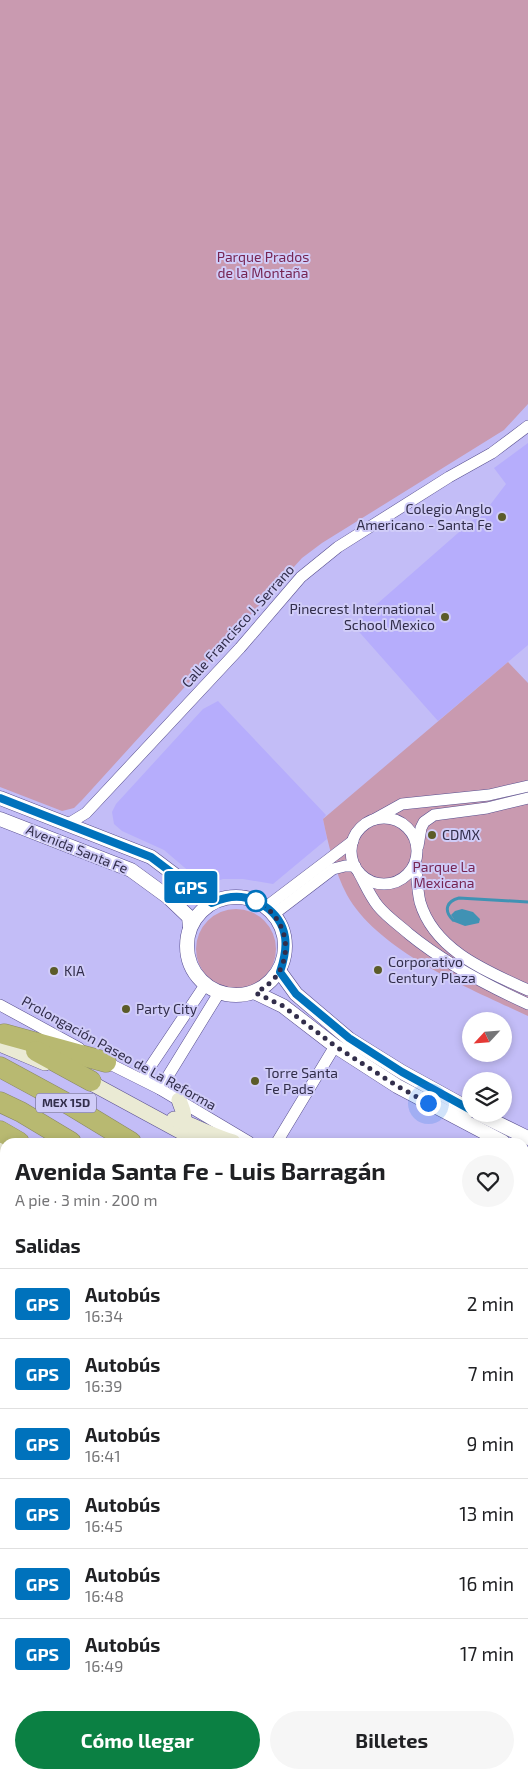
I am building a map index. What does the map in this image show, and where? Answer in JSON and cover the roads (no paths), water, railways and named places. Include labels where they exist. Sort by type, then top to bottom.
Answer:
[{"type":"highway","points":[[1,1037],[106,1062]]},
{"type":"highway","points":[[1,1037],[91,1082]]},
{"type":"highway","name":"MEX 15D","points":[[0,1067],[70,1105],[124,1138]]},
{"type":"highway","name":"MEX 15D","points":[[0,1102],[21,1112],[63,1138]]},
{"type":"highway","points":[[0,1131],[12,1138]]},
{"type":"main road","points":[[91,1082],[146,1112],[191,1133],[219,1138]]},
{"type":"main road","points":[[179,1100],[191,1133]]},
{"type":"street","name":"Calle Francisco J. Serrano","points":[[68,824],[86,813],[240,648],[301,577],[338,547],[448,477],[492,453],[528,426]]},
{"type":"street","points":[[528,786],[489,796],[402,804],[365,824],[358,831],[353,841],[352,858],[378,905],[396,924],[440,958],[476,980],[528,1004]]},
{"type":"street","name":"Avenida Santa Fe","points":[[0,798],[151,857],[212,903]]},
{"type":"street","points":[[270,910],[334,869],[345,866],[357,870],[364,878],[374,883],[384,885],[404,879],[411,872],[417,857],[421,828],[424,822],[434,815],[487,808],[528,798]]},
{"type":"street","name":"Avenida Santa Fe","points":[[0,819],[131,870],[168,897],[189,917],[190,927]]},
{"type":"street","points":[[374,820],[390,819],[404,825],[411,832],[416,842],[420,901],[437,935],[479,966],[528,990]]},
{"type":"street","points":[[68,824],[64,828],[63,834],[64,840],[68,845]]},
{"type":"street","points":[[270,910],[353,841]]},
{"type":"street","points":[[228,897],[251,899],[270,910],[280,922],[285,937],[286,954],[280,972],[270,983],[256,993],[231,996],[219,993],[205,985],[196,976],[188,959],[187,941],[190,927],[202,911],[212,903],[228,897]]},
{"type":"street","points":[[280,972],[296,994],[349,1038],[402,1072],[462,1105]]},
{"type":"street","points":[[142,1079],[205,985]]},
{"type":"street","points":[[160,1089],[219,993]]},
{"type":"street","points":[[256,993],[283,1006],[335,1046],[397,1086],[495,1138]]},
{"type":"street","name":"Prolongación Paseo de La Reforma","points":[[0,1005],[106,1062],[142,1079],[241,1138]]},
{"type":"street","points":[[279,1138],[335,1046]]},
{"type":"street","points":[[495,1122],[528,1138]]},
{"type":"water","points":[[462,909],[473,912],[480,919],[479,923],[465,926],[452,921],[454,919],[451,915],[455,911]]},
{"type":"waterway","points":[[453,920],[447,909],[452,901],[459,898],[528,902]]},
{"type":"place","name":"Colegio Anglo Americano - Santa Fe","points":[[502,517]]},
{"type":"place","name":"Pinecrest International School Mexico","points":[[445,617]]},
{"type":"place","name":"CDMX","points":[[432,835]]},
{"type":"place","name":"Corporativo Century Plaza","points":[[378,970]]},
{"type":"place","name":"KIA","points":[[54,971]]},
{"type":"place","name":"Party City","points":[[126,1009]]},
{"type":"place","name":"Torre Santa Fe Pads","points":[[255,1081]]},
{"type":"park label","name":"Parque Prados de la Montaña","points":[[263,266]]},
{"type":"park label","name":"Parque La Mexicana","points":[[444,876]]}]
